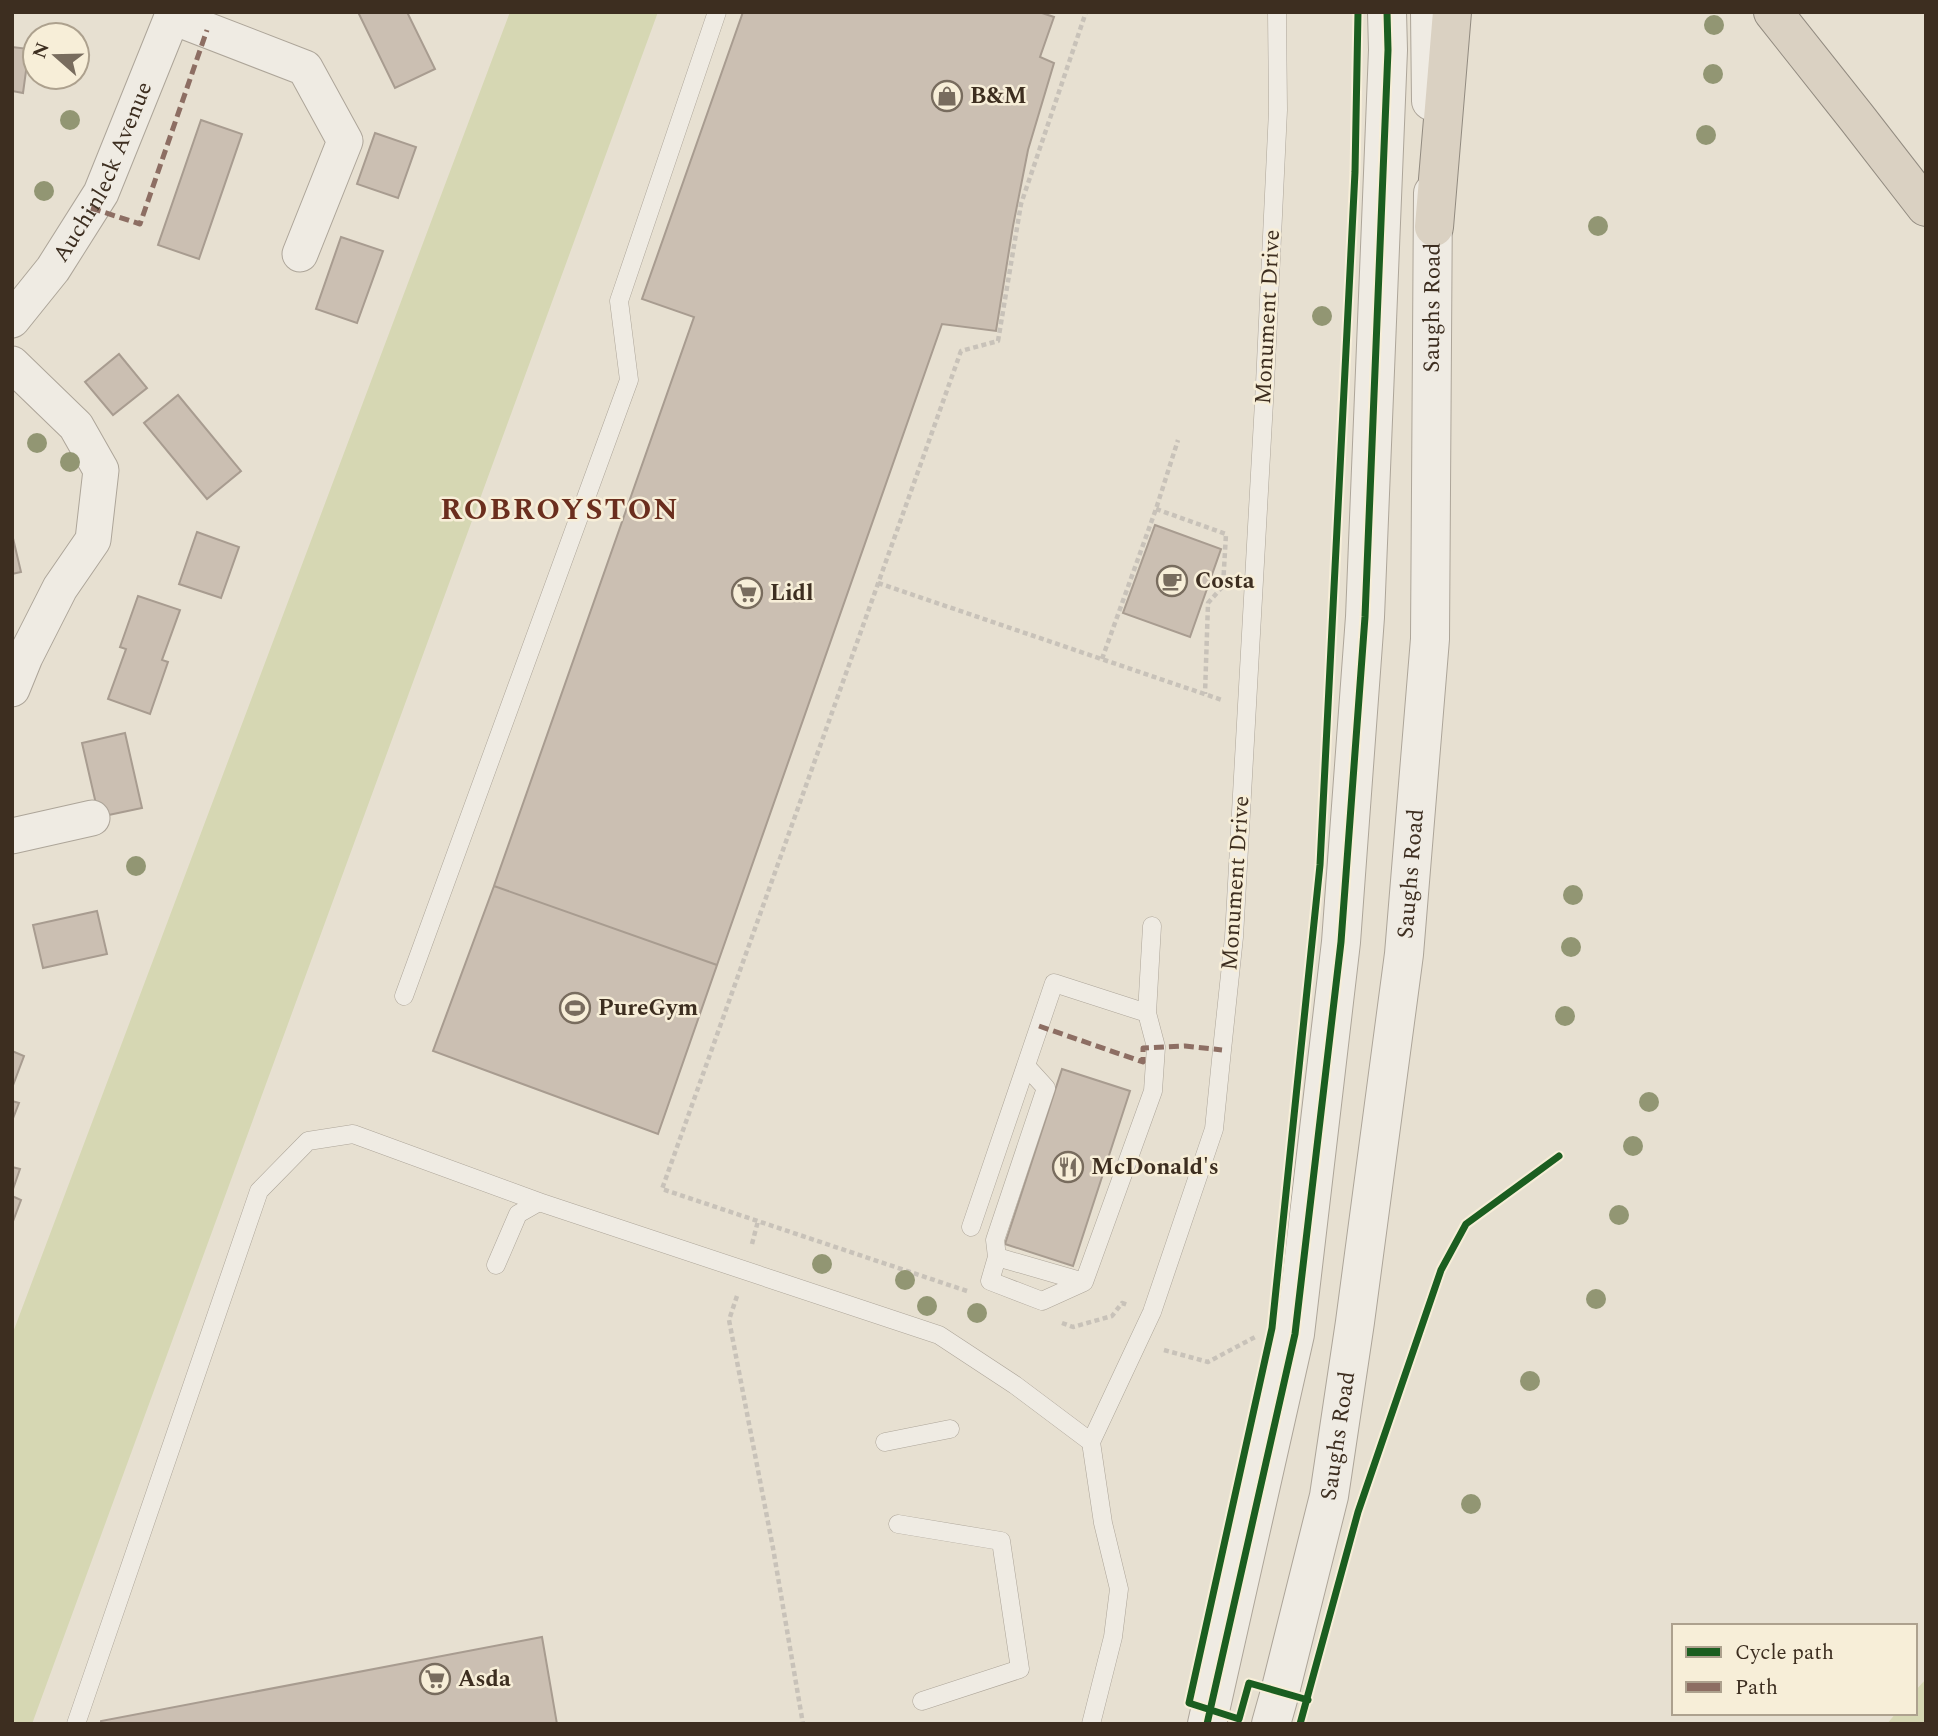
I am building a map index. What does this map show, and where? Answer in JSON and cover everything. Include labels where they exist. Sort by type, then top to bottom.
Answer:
[{"type":"highway","points":[[1434,227],[1452,12]]},
{"type":"highway","points":[[1773,12],[1926,207]]},
{"type":"street","points":[[1208,1724],[1295,1334],[1341,942],[1365,617],[1388,50],[1387,12]]},
{"type":"street","name":"Saughs Road","points":[[1270,1724],[1329,1496],[1404,954],[1430,639],[1434,227],[1430,12]]},
{"type":"street","points":[[173,14],[305,68],[345,141],[300,254]]},
{"type":"street","name":"Auchinleck Avenue","points":[[12,320],[53,269],[101,193],[173,14]]},
{"type":"street","points":[[12,364],[76,426],[101,470],[93,540],[60,588],[12,689]]},
{"type":"street","points":[[12,836],[92,818]]},
{"type":"lane","points":[[404,996],[629,380],[619,301],[717,12]]},
{"type":"lane","name":"Monument Drive","points":[[1091,1442],[1152,1312],[1214,1129],[1234,937],[1247,709],[1275,204],[1277,12]]},
{"type":"lane","points":[[1026,1066],[1046,1088],[995,1240],[997,1257],[990,1281],[1042,1301],[1084,1282],[1153,1091],[1156,1047],[1147,1013],[1152,926]]},
{"type":"lane","points":[[971,1227],[1054,982],[1147,1013]]},
{"type":"lane","points":[[76,1724],[259,1191],[308,1141],[353,1134],[539,1202],[939,1335],[1014,1385],[1091,1442],[1103,1523],[1119,1589],[1113,1637],[1091,1724]]},
{"type":"lane","points":[[496,1265],[518,1214],[539,1202]]},
{"type":"lane","points":[[997,1257],[1084,1282]]},
{"type":"lane","points":[[885,1442],[950,1429]]},
{"type":"lane","points":[[898,1524],[1001,1541],[1020,1669],[922,1701]]},
{"type":"path","points":[[968,1292],[662,1189],[961,351],[998,341],[1021,204],[1086,12]]},
{"type":"path","points":[[1102,659],[1178,440]]},
{"type":"path","points":[[1156,509],[1226,534],[1223,586],[1208,603],[1205,694]]},
{"type":"path","points":[[878,583],[1247,709]]},
{"type":"path","points":[[758,1222],[729,1320],[803,1724]]},
{"type":"path","points":[[1060,1322],[1073,1327],[1112,1316],[1122,1303],[1175,1319],[1164,1350],[1208,1362],[1272,1328],[1295,1334]]},
{"type":"green space","points":[[510,12],[658,12],[32,1724],[12,1724],[12,1335]]},
{"type":"green space","points":[[1926,1679],[1926,1724],[1887,1724],[1894,1715],[1917,1715],[1917,1689]]},
{"type":"building","points":[[358,12],[407,12],[435,69],[395,88]]},
{"type":"building","points":[[743,12],[1039,12],[1054,17],[1040,57],[1054,63],[1028,150],[996,331],[942,324],[717,965],[494,886],[694,317],[642,299]]},
{"type":"building","points":[[12,47],[21,48],[21,91],[23,91],[23,93],[12,91]]},
{"type":"building","points":[[201,120],[242,134],[199,259],[158,245]]},
{"type":"building","points":[[375,133],[416,147],[398,198],[357,184]]},
{"type":"building","points":[[341,237],[383,251],[357,323],[316,309]]},
{"type":"building","points":[[119,354],[147,388],[113,415],[85,382]]},
{"type":"building","points":[[178,395],[241,471],[207,499],[144,423]]},
{"type":"building","name":"Costa","points":[[1155,525],[1221,549],[1190,637],[1123,613]]},
{"type":"building","points":[[197,532],[239,547],[221,598],[179,584]]},
{"type":"building","points":[[12,534],[21,572],[12,574]]},
{"type":"building","points":[[138,596],[180,610],[162,660],[168,662],[150,714],[108,699],[126,649],[120,647]]},
{"type":"building","points":[[125,733],[142,808],[99,817],[82,743]]},
{"type":"building","name":"PureGym","points":[[494,886],[717,965],[658,1134],[433,1051]]},
{"type":"building","points":[[97,911],[107,954],[43,968],[33,925]]},
{"type":"building","points":[[12,1051],[24,1056],[12,1088]]},
{"type":"building","name":"McDonald's","points":[[1062,1069],[1130,1091],[1073,1266],[1005,1244]]},
{"type":"building","points":[[12,1101],[19,1103],[12,1121]]},
{"type":"building","points":[[12,1167],[20,1169],[12,1192]]},
{"type":"building","points":[[12,1196],[21,1200],[12,1224]]},
{"type":"building","name":"Asda","points":[[542,1637],[557,1724],[101,1724],[101,1721]]},
{"type":"marked path","points":[[91,208],[140,224],[207,30]]},
{"type":"marked path","points":[[1039,1026],[1143,1062],[1143,1048],[1185,1046],[1222,1050]]},
{"type":"cycle path","points":[[1308,1700],[1249,1683],[1239,1719],[1189,1703],[1272,1328],[1320,865],[1355,172],[1358,12]]},
{"type":"cycle path","points":[[1207,1724],[1295,1334],[1341,942],[1365,617],[1388,50],[1387,12]]},
{"type":"cycle path","points":[[1300,1724],[1358,1512],[1441,1270],[1466,1224],[1559,1156]]},
{"type":"place","name":"B&M","points":[[947,96]]},
{"type":"place","name":"Costa","points":[[1172,581]]},
{"type":"place","name":"Lidl","points":[[747,593]]},
{"type":"place","name":"PureGym","points":[[575,1008]]},
{"type":"place","name":"McDonald's","points":[[1068,1167]]},
{"type":"place","name":"Asda","points":[[435,1679]]},
{"type":"district","name":"ROBROYSTON","points":[[560,510]]}]
